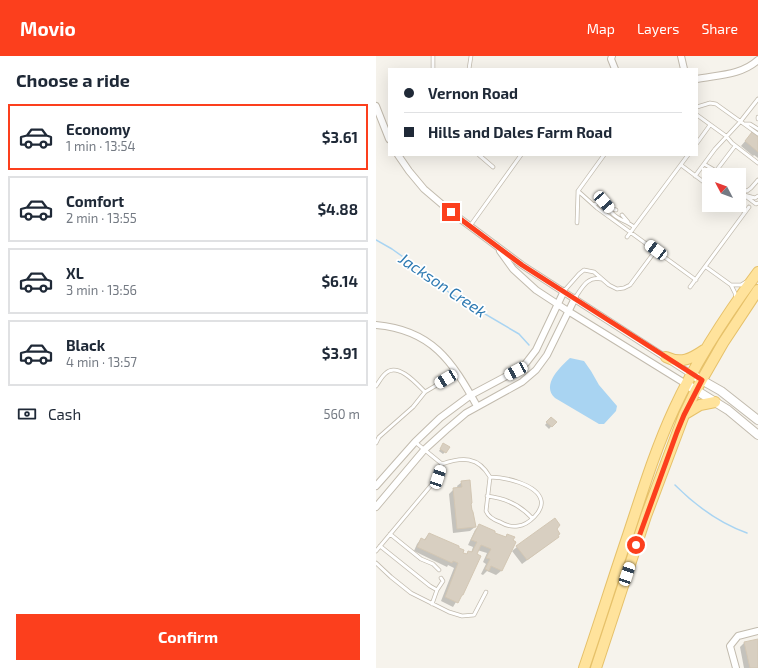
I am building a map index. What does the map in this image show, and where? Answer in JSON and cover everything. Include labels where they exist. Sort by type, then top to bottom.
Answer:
[{"type":"main road","points":[[584,668],[646,478],[664,432],[691,374],[736,303],[756,275]]},
{"type":"main road","points":[[596,668],[646,516],[684,415],[696,390],[735,323],[758,290]]},
{"type":"main road","points":[[666,357],[684,361],[691,359],[706,349]]},
{"type":"main road","points":[[684,415],[700,405],[715,402]]},
{"type":"street","points":[[612,56],[611,59],[616,68]]},
{"type":"street","points":[[681,56],[684,68]]},
{"type":"street","points":[[698,79],[742,71],[758,60]]},
{"type":"street","points":[[376,106],[388,136]]},
{"type":"street","points":[[399,156],[424,189],[442,205],[522,265],[691,374],[721,391],[758,420]]},
{"type":"street","points":[[494,244],[513,269],[536,290],[715,402],[758,435]]},
{"type":"street","points":[[376,486],[415,442],[440,418],[471,395],[516,371],[526,363],[536,350],[564,291]]},
{"type":"street","points":[[376,507],[424,450],[456,421],[477,406],[522,382],[536,370],[547,355],[575,298]]},
{"type":"street","points":[[376,325],[402,330],[425,340],[443,355],[457,373],[477,406]]},
{"type":"street","points":[[736,668],[730,646],[738,636],[758,631]]},
{"type":"lane","points":[[433,68],[434,56]]},
{"type":"lane","points":[[469,68],[470,56]]},
{"type":"lane","points":[[695,176],[726,136],[740,122],[758,99]]},
{"type":"lane","points":[[698,106],[710,103],[716,104],[758,134]]},
{"type":"lane","points":[[754,104],[758,106]]},
{"type":"lane","points":[[698,116],[726,136],[735,146],[758,163]]},
{"type":"lane","points":[[745,124],[750,124],[758,129]]},
{"type":"lane","points":[[698,142],[710,125]]},
{"type":"lane","points":[[718,168],[735,146]]},
{"type":"lane","points":[[470,226],[520,156]]},
{"type":"lane","points":[[577,224],[578,191],[603,156]]},
{"type":"lane","points":[[627,237],[687,156]]},
{"type":"lane","points":[[484,157],[493,167]]},
{"type":"lane","points":[[704,164],[711,168]]},
{"type":"lane","points":[[681,165],[702,181]]},
{"type":"lane","points":[[746,191],[751,188],[757,181]]},
{"type":"lane","points":[[578,191],[625,229],[696,280]]},
{"type":"lane","points":[[746,196],[755,198],[758,196]]},
{"type":"lane","points":[[746,197],[756,204],[758,202]]},
{"type":"lane","points":[[594,205],[600,201],[604,202],[610,208],[612,213],[623,221],[628,222]]},
{"type":"lane","points":[[610,208],[616,210]]},
{"type":"lane","points":[[746,211],[749,208]]},
{"type":"lane","points":[[690,287],[745,212]]},
{"type":"lane","points":[[622,215],[634,227]]},
{"type":"lane","points":[[564,291],[584,270],[594,272],[608,285],[617,289],[624,288],[630,285],[656,250]]},
{"type":"lane","points":[[706,267],[731,285],[735,293],[736,303]]},
{"type":"lane","points":[[731,285],[741,285],[756,275]]},
{"type":"lane","points":[[575,298],[589,279],[602,279]]},
{"type":"lane","points":[[376,386],[385,373],[392,370],[397,370],[407,376],[426,392]]},
{"type":"lane","points":[[376,443],[379,437],[426,392],[457,373]]},
{"type":"lane","points":[[415,442],[442,464]]},
{"type":"lane","points":[[442,464],[461,459],[471,460],[482,467],[490,476],[515,480],[526,486],[540,497],[542,503],[538,512],[521,526],[516,527],[500,522],[487,514],[486,505],[490,476]]},
{"type":"lane","points":[[376,551],[438,477],[442,464]]},
{"type":"lane","points":[[487,496],[512,502],[523,509],[532,518]]},
{"type":"lane","points":[[390,534],[421,559],[433,564],[439,570]]},
{"type":"lane","points":[[380,546],[437,590]]},
{"type":"lane","points":[[376,562],[411,593],[449,612],[462,616],[474,615],[486,592]]},
{"type":"lane","points":[[432,604],[437,590],[443,581],[442,578]]},
{"type":"water","points":[[570,358],[584,361],[599,385],[617,406],[616,411],[604,424],[599,424],[555,398],[551,393],[551,382],[554,376],[561,366]]},
{"type":"building","points":[[752,132],[758,137],[758,152],[745,141]]},
{"type":"building","points":[[551,417],[557,422],[552,427],[546,422]]},
{"type":"building","points":[[443,443],[450,447],[446,453],[440,449]]},
{"type":"building","points":[[470,480],[471,504],[476,527],[457,529],[453,488],[462,487],[461,481]]},
{"type":"building","points":[[555,518],[560,525],[557,529],[560,534],[558,535],[559,537],[527,560],[516,546]]},
{"type":"building","points":[[479,524],[506,537],[507,534],[515,537],[513,540],[516,542],[502,571],[491,566],[489,571],[485,569],[490,559],[486,558],[491,549],[481,545],[477,554],[481,556],[458,603],[445,597],[458,563],[453,561],[452,563],[417,547],[421,538],[425,540],[429,533],[459,546],[459,548],[464,550],[463,553],[467,554],[468,551],[472,552],[477,542],[471,540]]},
{"type":"building","points":[[758,639],[758,668],[750,668],[744,642]]},
{"type":"waterway","name":"Jackson Creek","points":[[376,240],[413,264],[451,294],[519,334],[529,345]]},
{"type":"waterway","name":"Jackson Creek","points":[[675,485],[708,513],[717,519],[747,533]]},
{"type":"route","points":[[451,212],[522,265],[702,380],[677,432],[636,545]]}]
